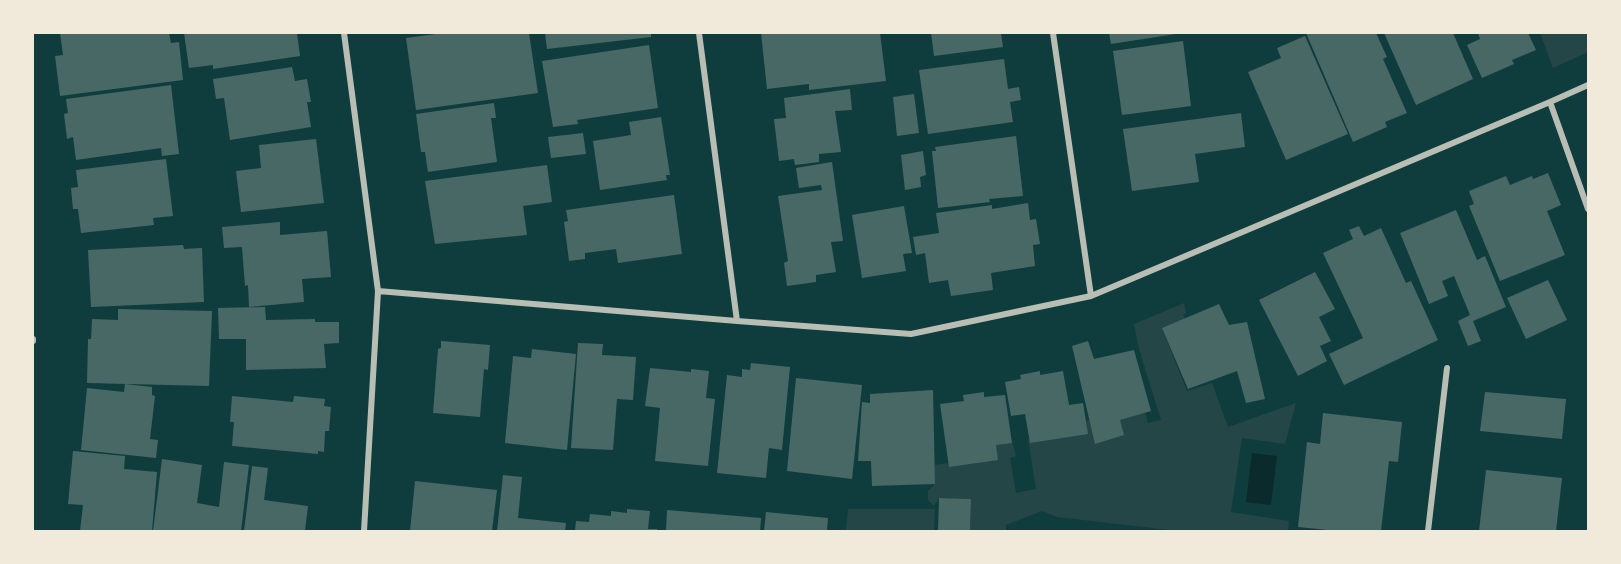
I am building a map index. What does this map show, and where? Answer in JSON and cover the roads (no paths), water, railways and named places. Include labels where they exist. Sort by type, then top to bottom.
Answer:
[{"type":"street","points":[[344,33],[378,291],[364,531]]},
{"type":"street","points":[[699,33],[737,321]]},
{"type":"street","points":[[1053,33],[1091,296]]},
{"type":"street","points":[[378,291],[911,333],[1091,296],[1588,85]]},
{"type":"street","points":[[1550,102],[1588,208]]},
{"type":"street","points":[[1428,531],[1447,368]]}]
